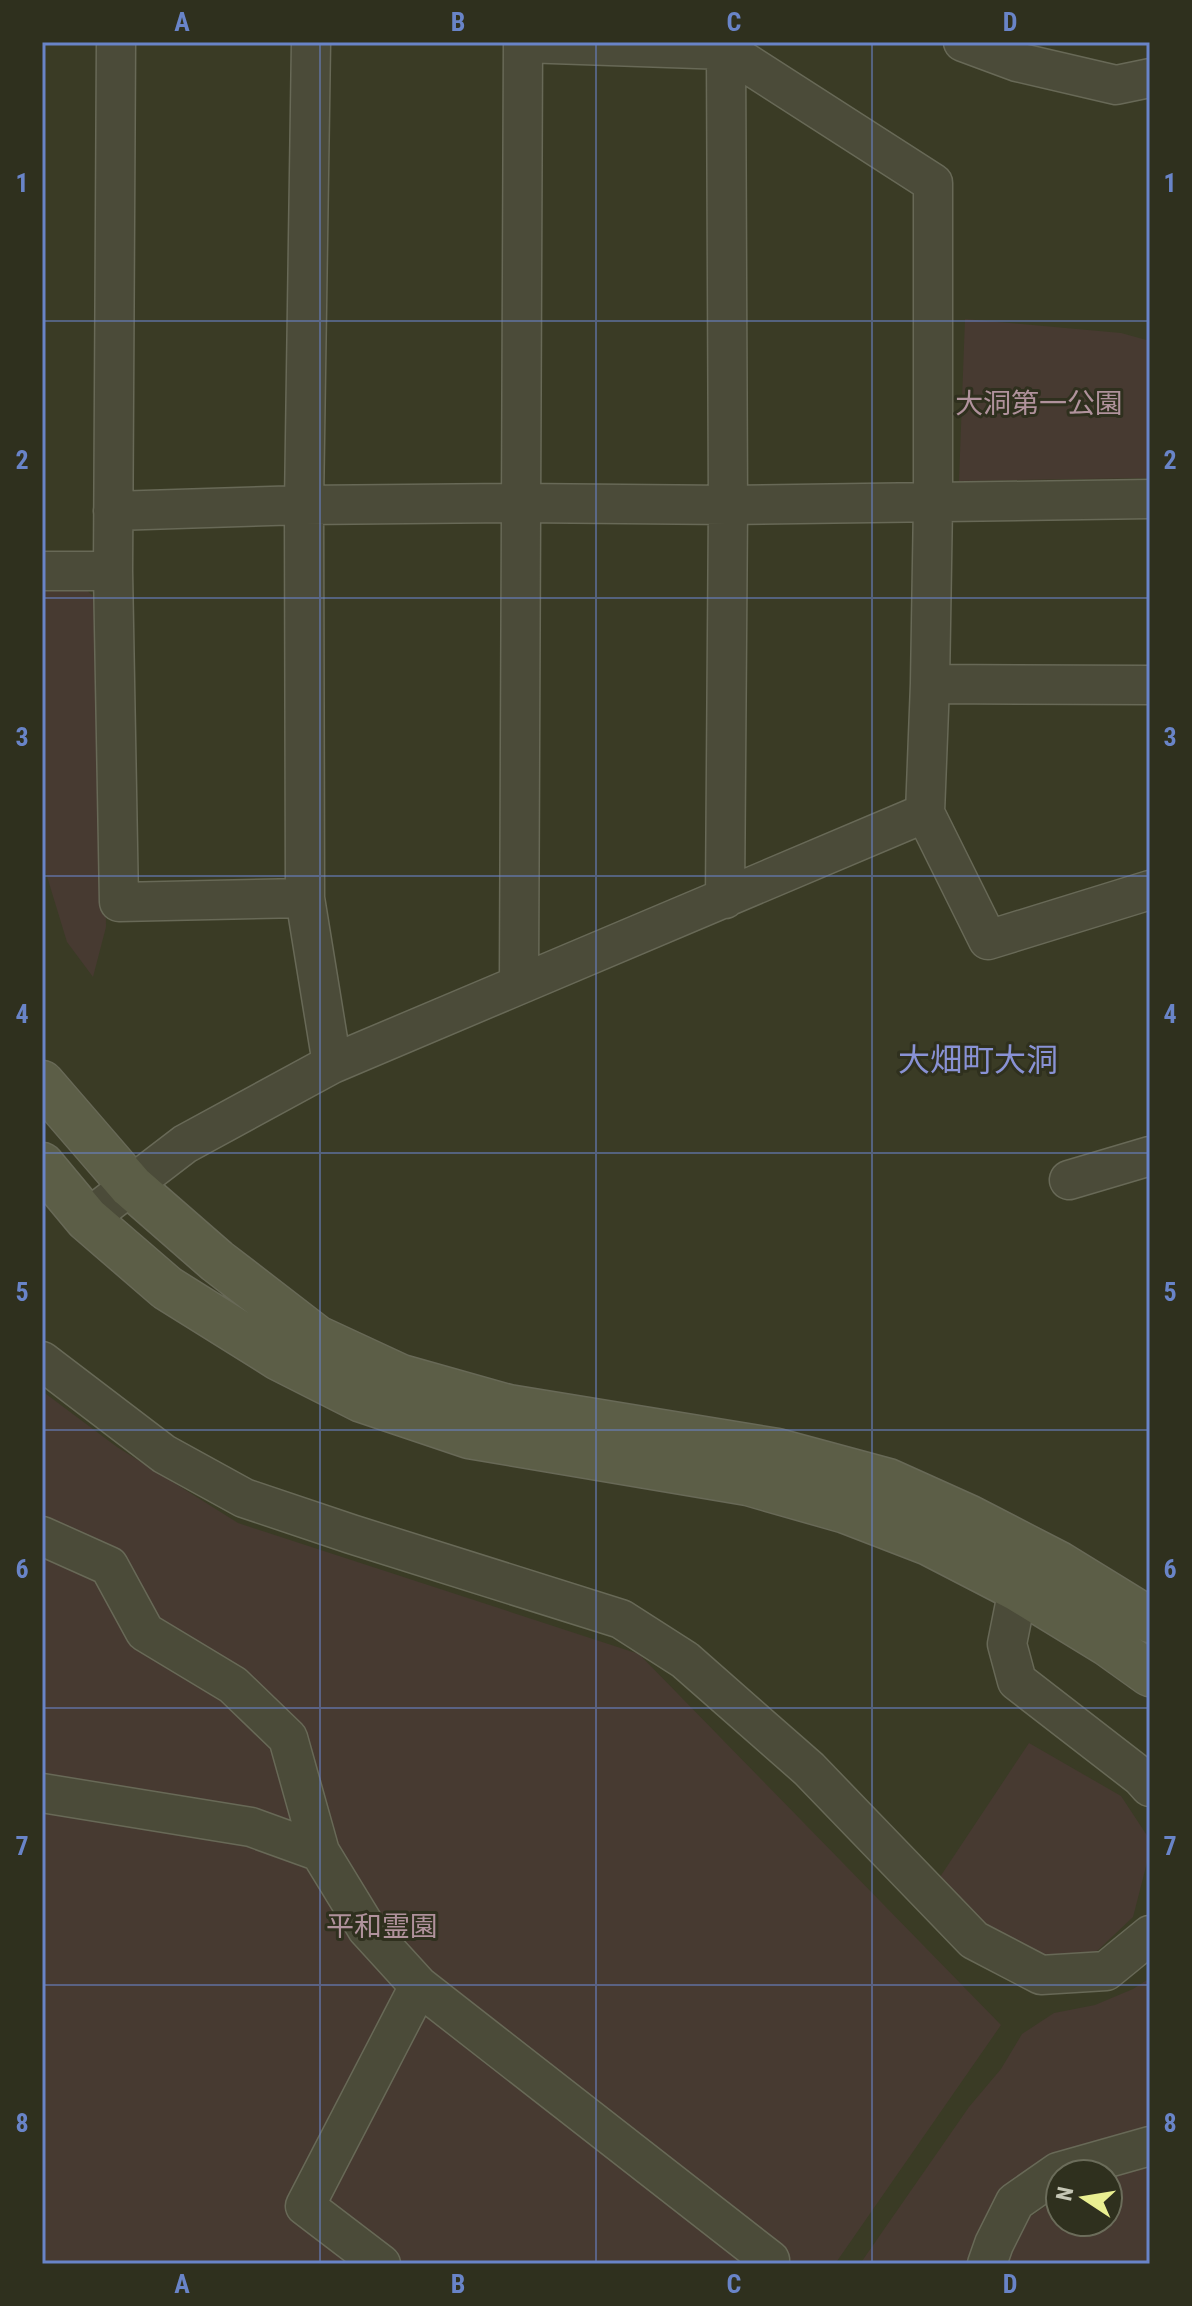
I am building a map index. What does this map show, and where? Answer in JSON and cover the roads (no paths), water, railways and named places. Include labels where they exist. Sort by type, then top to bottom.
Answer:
[{"type":"street","points":[[116,42],[113,571],[119,902],[305,898]]},
{"type":"street","points":[[311,42],[304,505],[305,898],[332,1064]]},
{"type":"street","points":[[519,984],[523,42],[726,50],[933,183],[933,503],[925,813],[988,940],[1150,890]]},
{"type":"street","points":[[963,42],[1017,62],[1116,85],[1150,78]]},
{"type":"street","points":[[725,899],[728,505],[726,50]]},
{"type":"street","points":[[113,511],[304,505],[728,505],[1150,499]]},
{"type":"street","points":[[42,571],[113,571]]},
{"type":"street","points":[[930,684],[1150,685]]},
{"type":"street","points":[[87,1219],[185,1144],[332,1064],[925,813]]},
{"type":"street","points":[[42,1083],[131,1186],[217,1261],[317,1338],[401,1377],[508,1407],[777,1451],[888,1481],[968,1517],[1059,1564],[1150,1620]]},
{"type":"street","points":[[1069,1180],[1150,1156]]},
{"type":"street","points":[[42,1165],[87,1219],[167,1288],[279,1358],[362,1400],[469,1436],[748,1483],[846,1511],[929,1543],[1018,1589],[1108,1644],[1150,1674]]},
{"type":"street","points":[[42,1361],[164,1454],[244,1498],[621,1619],[685,1660],[809,1769],[974,1940],[1041,1975],[1106,1971],[1150,1935]]},
{"type":"street","points":[[42,1536],[109,1566],[145,1632],[233,1685],[288,1738],[320,1852],[367,1929],[419,1986],[770,2260]]},
{"type":"street","points":[[1018,1589],[1007,1644],[1017,1681],[1150,1787]]},
{"type":"street","points":[[42,1793],[251,1827],[320,1852]]},
{"type":"street","points":[[381,2264],[305,2206],[419,1986]]},
{"type":"street","points":[[987,2264],[1015,2202],[1058,2172],[1150,2146]]},
{"type":"district","name":"大畑町大洞","points":[[978,1060]]},
{"type":"park label","name":"大洞第一公園","points":[[1039,403]]},
{"type":"park label","name":"平和霊園","points":[[382,1926]]}]
